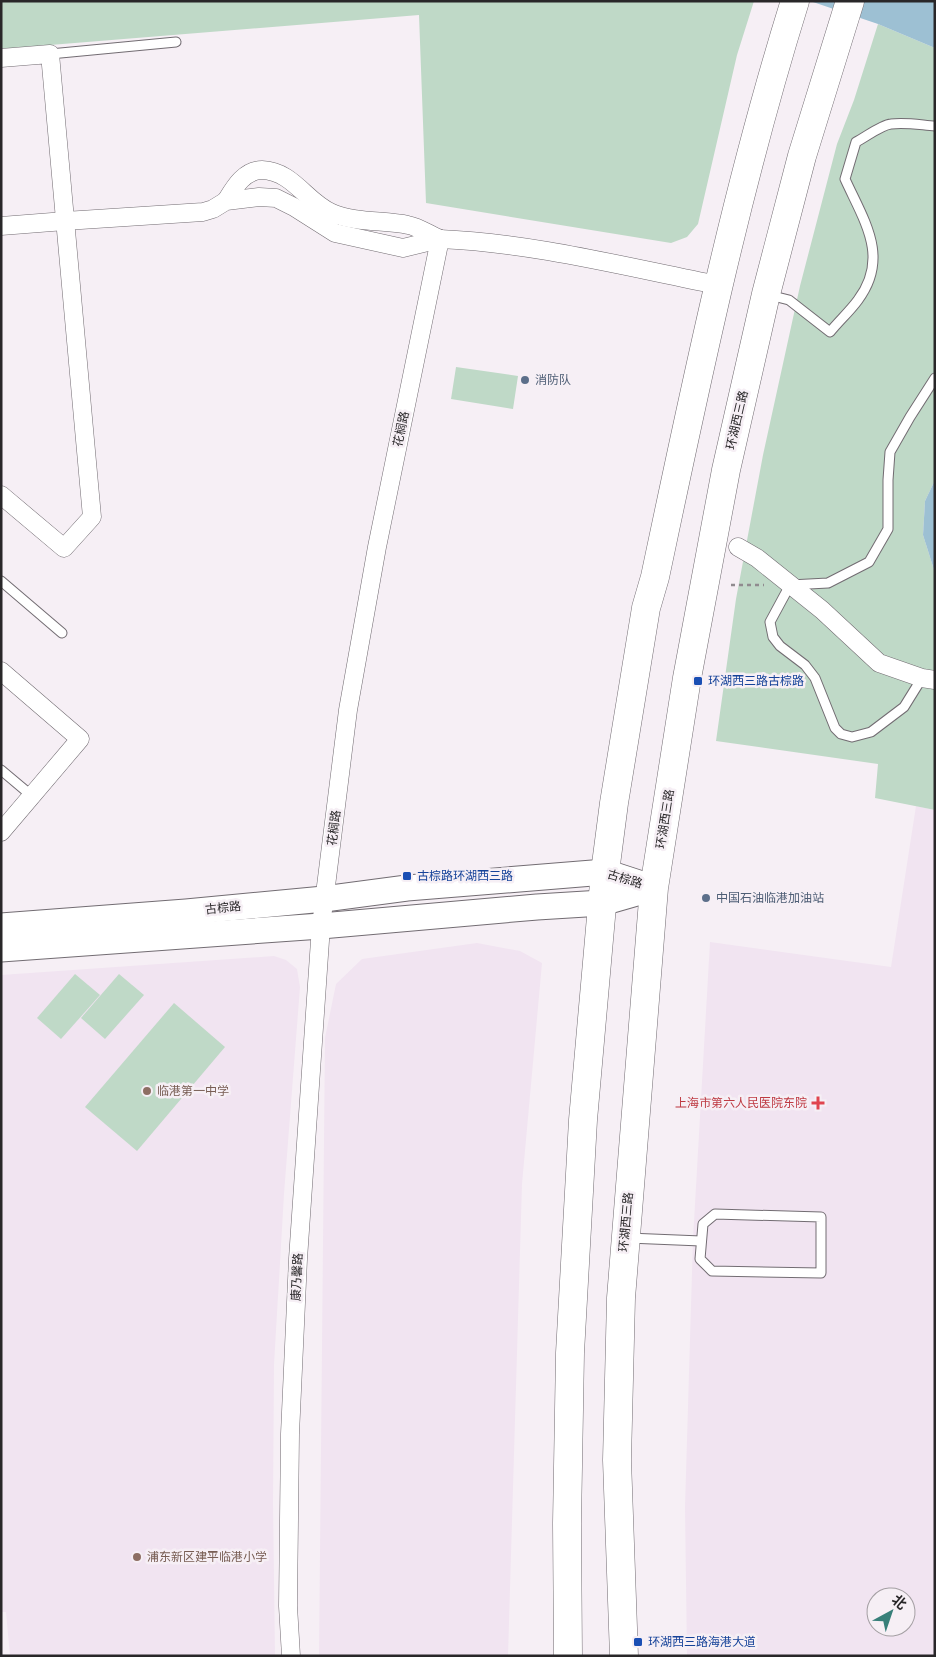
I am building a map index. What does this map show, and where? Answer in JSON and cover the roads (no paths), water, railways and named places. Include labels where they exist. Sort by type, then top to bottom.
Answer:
[{"type":"main road","points":[[568,1656],[567,1523],[570,1353],[583,1120],[605,872],[646,608],[655,576],[718,285],[763,110],[795,2]]},
{"type":"main road","name":"环湖西三路","points":[[624,1656],[617,1460],[620,1298],[654,888],[694,640],[726,470],[766,294],[802,156],[846,11]]},
{"type":"street","points":[[1,58],[50,54],[92,517],[64,548],[1,495]]},
{"type":"street","points":[[226,201],[236,184],[246,175],[260,170],[276,172],[290,179],[321,208],[334,214],[350,218],[410,225],[440,239]]},
{"type":"street","points":[[1,226],[65,220],[203,212],[213,209],[226,201],[259,197],[276,198],[335,233],[403,248],[440,239],[476,241],[566,254],[718,285]]},
{"type":"street","name":"花榈路","points":[[324,899],[348,710],[379,537],[440,239]]},
{"type":"street","points":[[738,547],[757,558],[822,610],[879,663],[928,679]]},
{"type":"street","points":[[1,671],[80,739],[1,832]]},
{"type":"street","name":"古棕路","points":[[1,926],[186,912],[324,899],[407,888],[605,872],[654,888]]},
{"type":"street","name":"古棕路","points":[[1,949],[321,926],[537,907],[602,904],[654,888]]},
{"type":"street","name":"康乃馨路","points":[[291,1656],[288,1606],[291,1424],[298,1259],[324,899]]},
{"type":"lane","points":[[50,54],[176,42]]},
{"type":"lane","points":[[766,294],[789,300],[830,332],[858,300],[868,283],[874,264],[873,247],[845,179],[856,142],[879,128],[891,124],[935,126]]},
{"type":"lane","points":[[928,679],[904,707],[871,732],[852,737],[841,734],[835,728],[815,678],[805,665],[780,646],[773,637],[770,622],[790,585],[828,583],[869,562],[888,529],[890,452],[935,378]]},
{"type":"lane","points":[[1,581],[62,633]]},
{"type":"lane","points":[[1,770],[32,796]]},
{"type":"lane","points":[[715,1214],[821,1217],[821,1273],[712,1271],[700,1260],[701,1241],[703,1224],[715,1214]]},
{"type":"lane","points":[[625,1238],[701,1241]]},
{"type":"water","points":[[810,1],[935,1],[935,48],[878,24]]},
{"type":"water","points":[[935,480],[935,573],[923,535],[925,501]]},
{"type":"place","name":"消防队","points":[[525,380]]},
{"type":"place","name":"环湖西三路古棕路","points":[[698,681]]},
{"type":"place","name":"古棕路环湖西三路","points":[[407,876]]},
{"type":"place","name":"中国石油临港加油站","points":[[706,898]]},
{"type":"place","name":"临港第一中学","points":[[147,1091]]},
{"type":"place","name":"上海市第六人民医院东院","points":[[818,1103]]},
{"type":"place","name":"浦东新区建平临港小学","points":[[137,1557]]},
{"type":"place","name":"环湖西三路海港大道","points":[[638,1642]]}]
